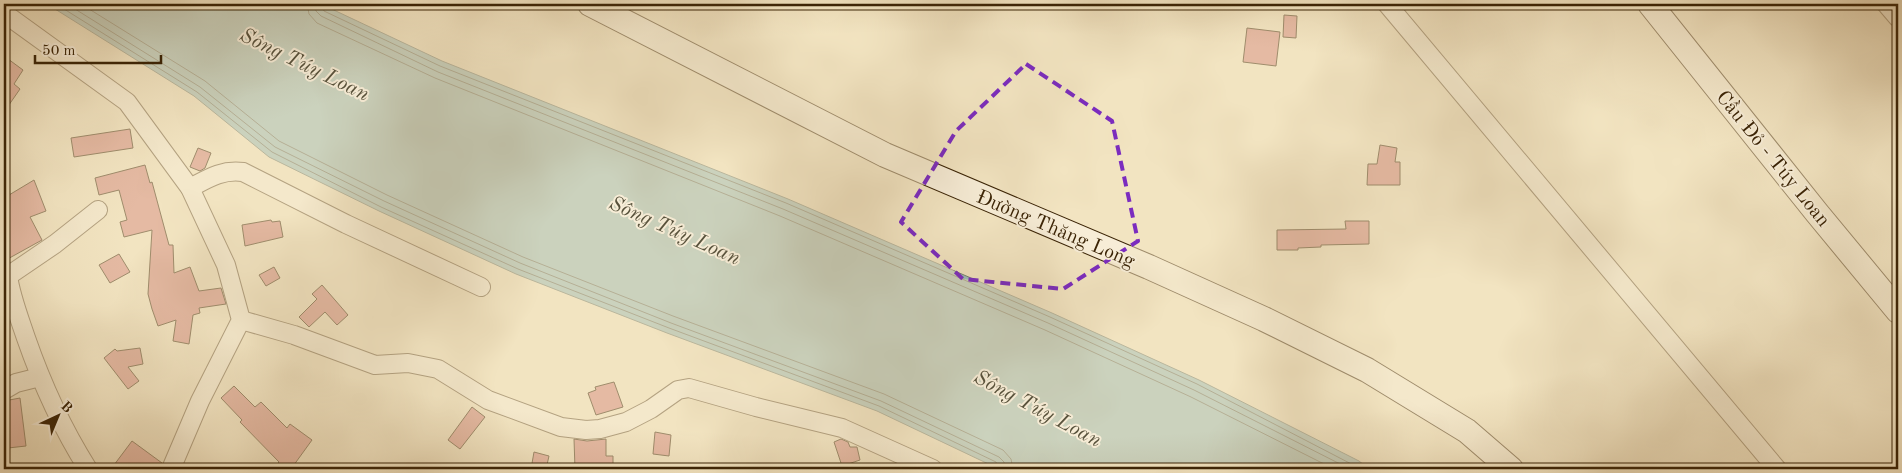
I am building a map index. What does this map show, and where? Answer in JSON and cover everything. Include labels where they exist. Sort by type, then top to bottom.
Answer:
[{"type":"street","name":"Đường Thăng Long","points":[[590,4],[885,155],[1149,267],[1264,319],[1366,370],[1467,431],[1511,469]]},
{"type":"street","points":[[1387,4],[1777,469]]},
{"type":"street","name":"Cầu Đỏ - Túy Loan","points":[[1650,4],[1898,311]]},
{"type":"street","points":[[1886,4],[1898,18]]},
{"type":"street","points":[[4,13],[127,102],[190,188],[226,265],[241,320],[200,401],[171,469]]},
{"type":"street","points":[[190,188],[231,170],[243,172],[346,224],[481,288]]},
{"type":"street","points":[[88,469],[71,442],[40,377],[11,295],[8,276],[55,244],[98,210]]},
{"type":"street","points":[[241,320],[294,335],[376,365],[408,363],[438,369],[488,400],[561,427],[586,430],[613,426],[638,416],[678,390],[689,388],[842,428],[925,467]]},
{"type":"street","points":[[4,390],[16,383],[40,377]]},
{"type":"highlighted area","points":[[1026,64],[1112,121],[1138,241],[1063,289],[963,279],[901,222],[956,131]]},
{"type":"water","name":"Sông Túy Loan","points":[[47,4],[321,4],[442,61],[788,199],[1052,313],[1199,380],[1359,461],[1369,469],[999,469],[877,411],[667,333],[516,274],[379,211],[269,157],[194,96]]},
{"type":"building","points":[[1284,15],[1297,16],[1296,38],[1283,37]]},
{"type":"building","points":[[1247,28],[1280,32],[1276,66],[1243,62]]},
{"type":"building","points":[[4,56],[23,70],[14,84],[20,89],[4,112]]},
{"type":"building","points":[[130,129],[133,148],[74,157],[71,138]]},
{"type":"building","points":[[1380,145],[1397,148],[1395,162],[1400,162],[1400,185],[1367,185],[1368,164],[1377,164]]},
{"type":"building","points":[[198,148],[211,153],[205,168],[200,171],[190,167]]},
{"type":"building","points":[[145,165],[150,183],[152,182],[169,245],[173,245],[174,273],[190,267],[199,291],[221,288],[226,304],[199,308],[200,313],[193,315],[189,344],[173,341],[176,320],[158,326],[152,309],[148,294],[152,230],[124,237],[120,222],[127,220],[119,190],[99,195],[95,178]]},
{"type":"building","points":[[34,180],[46,211],[30,217],[42,240],[4,261],[4,198]]},
{"type":"building","points":[[271,220],[272,222],[280,221],[283,237],[245,246],[242,225]]},
{"type":"building","points":[[1345,221],[1369,221],[1369,244],[1321,245],[1321,247],[1298,248],[1298,250],[1277,250],[1277,230],[1346,229]]},
{"type":"building","points":[[119,254],[130,272],[110,283],[99,265]]},
{"type":"building","points":[[274,267],[280,278],[266,286],[259,275]]},
{"type":"building","points":[[322,285],[348,315],[337,325],[325,312],[309,327],[299,317],[317,299],[312,294]]},
{"type":"building","points":[[140,348],[143,364],[128,367],[139,381],[128,389],[104,358],[115,349],[117,351]]},
{"type":"building","points":[[614,382],[623,407],[596,415],[588,393],[596,390],[595,387]]},
{"type":"building","points":[[234,386],[255,407],[261,402],[287,428],[290,424],[312,440],[291,469],[273,469],[279,462],[240,422],[242,420],[221,398]]},
{"type":"building","points":[[20,398],[26,446],[8,448],[4,401]]},
{"type":"building","points":[[472,407],[485,417],[460,449],[448,440]]},
{"type":"building","points":[[655,432],[671,435],[669,456],[653,454]]},
{"type":"building","points":[[574,439],[587,441],[606,439],[606,456],[613,456],[613,469],[575,469]]},
{"type":"building","points":[[841,439],[848,442],[850,447],[857,447],[860,460],[842,466],[834,442]]},
{"type":"building","points":[[132,441],[162,463],[161,469],[111,469]]},
{"type":"building","points":[[534,452],[549,456],[546,469],[531,469]]}]
